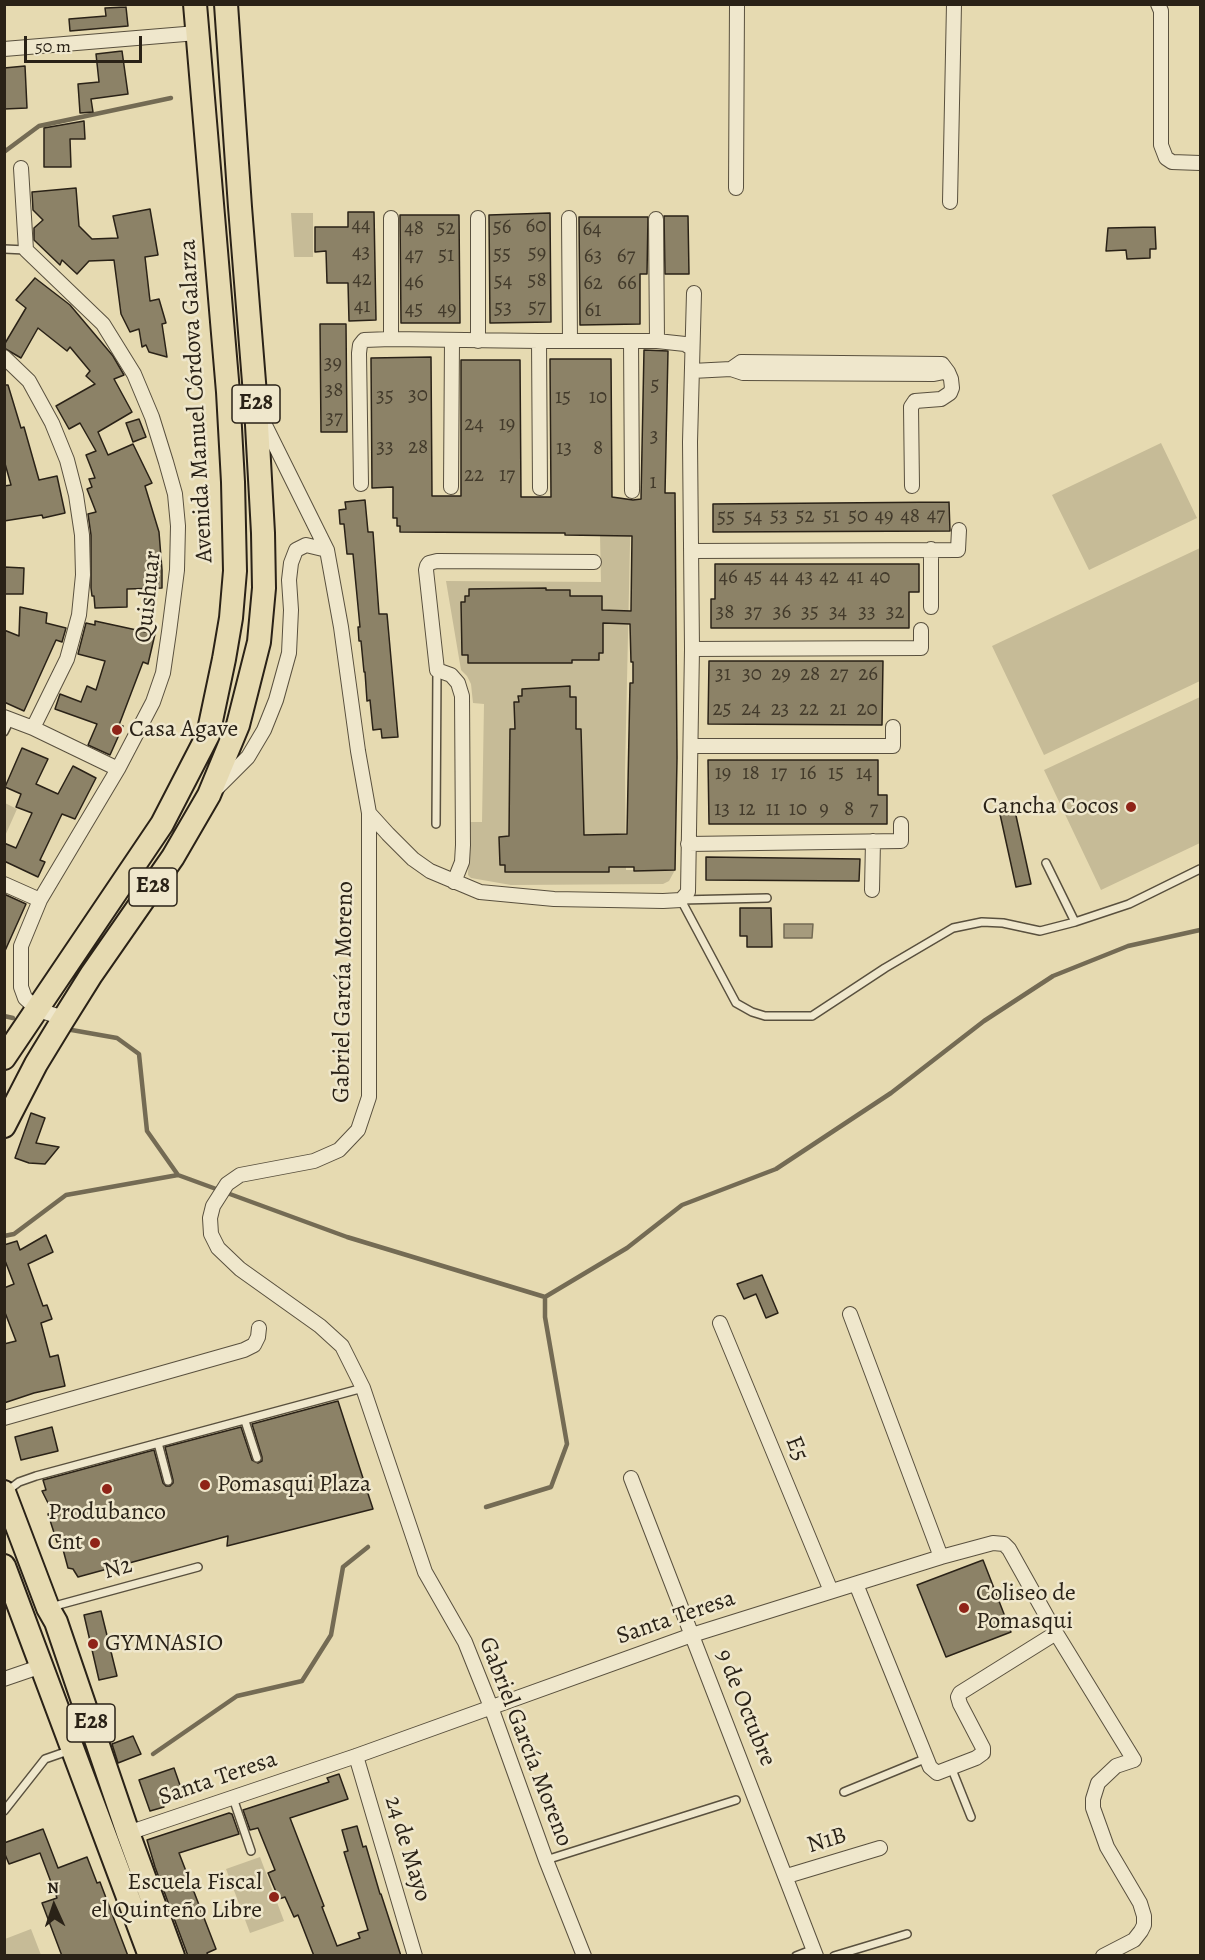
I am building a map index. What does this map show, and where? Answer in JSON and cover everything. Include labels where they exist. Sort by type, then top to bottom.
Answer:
[{"type":"main road","name":"Avenida Manuel Córdova Galarza","points":[[6,1053],[38,1010],[162,824],[208,735],[230,628],[235,571],[229,404],[195,4]]},
{"type":"main road","name":"E28","points":[[4,1126],[36,1064],[64,1018],[173,857],[210,795],[238,724],[259,642],[264,588],[256,407],[226,4]]},
{"type":"main road","points":[[205,129],[210,134],[219,137],[226,136],[234,127]]},
{"type":"main road","points":[[70,960],[77,973],[91,975]]},
{"type":"main road","name":"E28","points":[[5,1492],[48,1608],[56,1622],[128,1833],[173,1956]]},
{"type":"main road","name":"E28","points":[[4,1566],[150,1956]]},
{"type":"street","points":[[736,188],[737,4]]},
{"type":"street","points":[[950,202],[954,4]]},
{"type":"street","points":[[1158,4],[1161,11],[1161,145],[1166,158],[1172,162],[1200,163]]},
{"type":"street","points":[[4,48],[197,33]]},
{"type":"street","points":[[21,168],[26,250]]},
{"type":"street","points":[[391,218],[391,339]]},
{"type":"street","points":[[478,218],[478,341]]},
{"type":"street","points":[[569,218],[570,341]]},
{"type":"street","points":[[656,219],[657,341]]},
{"type":"street","name":"Quishuar","points":[[26,250],[35,261],[82,302],[102,324],[134,374],[152,417],[175,494],[178,526],[177,570],[163,674],[153,702],[118,769],[40,900],[21,946],[21,987],[25,998],[38,1010]]},
{"type":"street","points":[[369,813],[413,859],[430,871],[480,892],[554,898],[681,900],[688,892],[692,649],[690,442],[694,293]]},
{"type":"street","points":[[361,484],[360,345],[364,340],[657,341],[685,344],[691,348]]},
{"type":"street","points":[[451,487],[452,340]]},
{"type":"street","points":[[539,341],[540,489]]},
{"type":"street","points":[[631,341],[632,491]]},
{"type":"street","points":[[4,357],[29,381],[52,423],[67,460],[76,495],[82,535],[83,575],[79,615],[67,659],[33,728]]},
{"type":"street","points":[[692,371],[731,369],[743,373],[934,374],[944,372],[945,368],[951,379],[950,393],[941,399],[915,401],[911,407],[912,486]]},
{"type":"street","name":"Gabriel García Moreno","points":[[256,407],[327,550],[341,627],[369,813],[369,1097],[358,1130],[339,1150],[314,1161],[247,1173],[233,1179],[217,1198],[213,1206],[210,1225],[214,1243],[240,1269],[320,1326],[342,1346],[363,1388],[425,1572],[465,1642],[584,1956]]},
{"type":"street","points":[[691,551],[958,550],[959,530]]},
{"type":"street","points":[[210,795],[248,757],[264,730],[276,700],[289,653],[291,563],[296,550],[306,545],[327,550]]},
{"type":"street","points":[[931,549],[931,607]]},
{"type":"street","points":[[454,882],[462,862],[463,845],[462,696],[458,683],[451,675],[437,670],[426,570],[429,563],[437,561],[594,561]]},
{"type":"street","points":[[692,649],[921,648],[921,630]]},
{"type":"street","points":[[6,723],[33,728],[118,769]]},
{"type":"street","points":[[691,746],[893,746],[894,727]]},
{"type":"street","points":[[688,844],[900,841],[901,825]]},
{"type":"street","points":[[872,890],[873,841]]},
{"type":"street","points":[[4,884],[40,900]]},
{"type":"street","points":[[38,1010],[64,1018]]},
{"type":"street","points":[[850,1314],[941,1557]]},
{"type":"street","name":"E5","points":[[720,1323],[831,1591]]},
{"type":"street","points":[[4,1418],[244,1350],[254,1345],[259,1328]]},
{"type":"street","name":"9 de Octubre","points":[[631,1478],[815,1952]]},
{"type":"street","name":"Santa Teresa","points":[[128,1833],[356,1756],[692,1635],[941,1557],[993,1543],[1004,1544],[1134,1760],[1116,1766],[1098,1783],[1093,1808],[1107,1847],[1143,1909],[1144,1925],[1134,1940],[1103,1956]]},
{"type":"street","points":[[856,1584],[929,1763],[937,1773],[976,1758],[982,1753],[983,1748],[960,1704],[958,1697],[960,1693],[1056,1633]]},
{"type":"street","points":[[4,1679],[42,1666]]},
{"type":"street","name":"24 de Mayo","points":[[356,1756],[415,1956]]},
{"type":"street","name":"N1B","points":[[787,1876],[880,1848]]},
{"type":"lane","points":[[4,249],[26,250]]},
{"type":"lane","points":[[436,824],[437,670]]},
{"type":"lane","points":[[1046,863],[1075,922]]},
{"type":"lane","points":[[767,898],[681,900],[736,1003],[752,1012],[772,1016],[812,1016],[885,968],[953,928],[982,922],[1040,931],[1128,904],[1200,869]]},
{"type":"lane","points":[[5,1492],[19,1482],[36,1476],[363,1388]]},
{"type":"lane","points":[[245,1421],[257,1458]]},
{"type":"lane","points":[[158,1443],[168,1481]]},
{"type":"lane","name":"N2","points":[[48,1608],[198,1567]]},
{"type":"lane","points":[[4,1811],[45,1759],[73,1749]]},
{"type":"lane","points":[[844,1792],[929,1763]]},
{"type":"lane","points":[[951,1767],[971,1817]]},
{"type":"lane","points":[[233,1798],[251,1851]]},
{"type":"lane","points":[[546,1860],[736,1800]]},
{"type":"lane","points":[[834,1956],[907,1934]]},
{"type":"lane","points":[[796,1956],[815,1952]]},
{"type":"shaded area","points":[[291,213],[313,213],[313,257],[294,257]]},
{"type":"shaded area","points":[[1161,443],[1197,518],[1089,570],[1052,495]]},
{"type":"shaded area","points":[[617,497],[631,499],[625,771],[626,870],[675,870],[669,881],[663,884],[511,885],[471,878],[468,875],[470,822],[482,822],[484,704],[473,703],[471,684],[461,670],[446,581],[601,582],[600,535],[619,528]]},
{"type":"shaded area","points":[[1200,548],[1200,681],[1044,755],[992,646]]},
{"type":"shaded area","name":"Cancha Cocos","points":[[1200,697],[1200,843],[1101,890],[1044,770]]},
{"type":"shaded area","points":[[5,803],[17,809],[5,836]]},
{"type":"shaded area","points":[[784,924],[813,924],[812,938],[784,938]]},
{"type":"shaded area","points":[[260,1857],[284,1921],[250,1933],[226,1869]]},
{"type":"shaded area","points":[[31,1929],[41,1955],[5,1955],[5,1939]]},
{"type":"building","points":[[126,7],[128,26],[70,31],[69,19],[106,16],[105,8]]},
{"type":"building","points":[[122,51],[128,94],[91,99],[93,112],[80,113],[78,84],[99,82],[96,54]]},
{"type":"building","points":[[25,66],[27,108],[4,109],[4,68]]},
{"type":"building","points":[[84,121],[85,139],[70,139],[71,167],[44,167],[44,128]]},
{"type":"building","points":[[76,188],[79,226],[92,239],[118,238],[113,216],[150,209],[158,255],[145,257],[150,301],[159,299],[166,323],[162,324],[167,357],[149,352],[146,345],[142,347],[139,329],[130,332],[121,314],[114,260],[89,261],[77,274],[62,260],[60,265],[34,240],[34,228],[43,220],[33,210],[32,192]]},
{"type":"building","points":[[348,212],[374,212],[376,320],[349,321],[348,283],[327,283],[326,251],[315,252],[315,227],[348,227]]},
{"type":"building","points":[[550,213],[551,322],[490,323],[489,215]]},
{"type":"building","points":[[400,215],[459,215],[460,323],[401,323]]},
{"type":"building","points":[[664,216],[688,216],[689,274],[665,274]]},
{"type":"building","points":[[579,217],[648,217],[647,274],[640,274],[640,324],[580,325]]},
{"type":"building","points":[[1155,227],[1156,249],[1150,249],[1150,258],[1127,259],[1126,250],[1106,251],[1108,228]]},
{"type":"building","points":[[35,278],[70,305],[113,356],[124,375],[114,379],[132,412],[98,432],[108,455],[133,444],[152,483],[145,486],[159,532],[162,570],[162,588],[127,589],[127,607],[95,608],[91,588],[91,535],[88,514],[96,512],[87,489],[92,487],[89,479],[95,478],[86,455],[96,451],[80,423],[69,429],[56,406],[95,384],[86,376],[90,371],[70,347],[67,351],[38,328],[21,358],[4,348],[26,308],[16,300]]},
{"type":"building","points":[[320,324],[346,324],[347,432],[321,432]]},
{"type":"building","points":[[644,350],[668,351],[665,493],[675,493],[677,758],[675,870],[634,871],[634,867],[609,867],[609,872],[505,872],[505,865],[500,865],[499,837],[509,836],[510,729],[515,729],[514,702],[519,702],[518,696],[522,696],[522,689],[570,686],[570,697],[576,697],[576,729],[581,729],[584,835],[627,834],[630,683],[633,683],[630,624],[603,623],[603,653],[599,653],[599,660],[572,660],[572,663],[468,663],[468,655],[462,655],[461,602],[465,602],[465,596],[469,596],[469,589],[546,588],[546,590],[570,590],[570,596],[602,596],[602,610],[631,611],[632,536],[565,535],[565,533],[400,532],[397,518],[393,518],[393,487],[372,488],[371,358],[431,357],[432,496],[461,496],[461,360],[520,360],[521,497],[551,497],[550,359],[611,359],[612,497],[633,500],[641,499]]},
{"type":"building","points":[[4,385],[8,385],[21,428],[24,427],[39,480],[57,476],[65,513],[43,518],[42,515],[4,521],[4,486],[11,485],[4,460]]},
{"type":"building","points":[[139,419],[146,437],[133,442],[126,423]]},
{"type":"building","points":[[365,500],[368,532],[373,532],[379,614],[387,614],[398,737],[382,738],[381,729],[373,730],[370,700],[367,701],[361,641],[359,641],[358,627],[360,627],[353,554],[347,554],[344,524],[340,524],[339,510],[346,509],[345,502]]},
{"type":"building","points":[[949,502],[950,531],[713,532],[713,504]]},
{"type":"building","points":[[715,564],[919,564],[919,592],[909,592],[909,628],[711,628],[711,599],[715,599]]},
{"type":"building","points":[[4,567],[24,568],[23,594],[4,594]]},
{"type":"building","points":[[20,607],[47,613],[46,623],[66,628],[62,642],[56,640],[24,711],[4,702],[4,630],[19,636]]},
{"type":"building","points":[[95,621],[155,634],[148,664],[143,662],[119,725],[123,726],[110,755],[88,745],[97,724],[55,709],[60,694],[81,702],[87,686],[96,690],[105,661],[78,654],[86,623],[95,625]]},
{"type":"building","points":[[709,661],[883,661],[882,725],[708,724]]},
{"type":"building","points":[[22,748],[48,759],[36,784],[58,794],[73,766],[96,778],[75,819],[62,814],[40,860],[45,862],[38,877],[4,861],[4,843],[16,848],[32,813],[16,807],[21,794],[5,787]]},
{"type":"building","points":[[708,760],[878,760],[878,795],[887,795],[887,824],[709,824]]},
{"type":"building","points":[[1013,802],[1031,884],[1016,887],[998,805]]},
{"type":"building","points":[[706,857],[860,859],[859,881],[706,880]]},
{"type":"building","points":[[4,894],[26,904],[4,953]]},
{"type":"building","points":[[740,908],[771,908],[772,947],[747,947],[747,936],[740,936]]},
{"type":"building","points":[[31,1113],[45,1118],[36,1143],[59,1147],[45,1164],[29,1163],[15,1158]]},
{"type":"building","points":[[46,1235],[53,1252],[28,1264],[43,1306],[47,1305],[52,1319],[41,1323],[50,1357],[58,1355],[65,1386],[4,1403],[4,1344],[16,1341],[4,1310],[4,1288],[14,1284],[4,1258],[4,1245],[17,1241],[20,1250]]},
{"type":"building","points":[[762,1275],[778,1313],[766,1318],[756,1294],[744,1299],[737,1284]]},
{"type":"building","name":"Pomasqui Plaza","points":[[338,1401],[373,1509],[227,1546],[228,1536],[78,1577],[73,1569],[68,1568],[61,1542],[57,1542],[48,1514],[53,1513],[42,1491],[46,1490],[43,1480],[154,1450],[163,1483],[170,1486],[173,1480],[165,1447],[241,1427],[252,1460],[258,1463],[262,1461],[262,1457],[252,1424]]},
{"type":"building","points":[[52,1427],[58,1451],[21,1460],[15,1437]]},
{"type":"building","name":"Coliseo de Pomasqui","points":[[983,1560],[1011,1632],[946,1657],[917,1585]]},
{"type":"building","points":[[101,1611],[117,1676],[99,1680],[84,1615]]},
{"type":"building","points":[[133,1736],[141,1754],[118,1763],[112,1744]]},
{"type":"building","points":[[174,1768],[182,1791],[161,1798],[164,1807],[150,1811],[139,1780]]},
{"type":"building","points":[[339,1774],[348,1799],[290,1818],[337,1946],[360,1938],[358,1933],[368,1930],[344,1852],[348,1851],[342,1830],[357,1826],[363,1847],[366,1846],[401,1956],[314,1956],[298,1915],[294,1917],[285,1897],[279,1899],[268,1873],[275,1870],[258,1828],[250,1830],[243,1810],[329,1782],[327,1778]]},
{"type":"building","points":[[229,1813],[232,1814],[239,1834],[179,1853],[216,1949],[207,1953],[208,1956],[188,1956],[147,1840]]},
{"type":"building","points":[[43,1829],[58,1868],[87,1857],[97,1883],[100,1882],[128,1956],[62,1956],[42,1903],[57,1898],[40,1853],[9,1864],[4,1852],[4,1843]]},
{"type":"waterway","points":[[4,152],[39,126],[171,98]]},
{"type":"waterway","points":[[486,1507],[551,1487],[567,1444],[545,1317],[545,1297],[627,1248],[682,1205],[776,1169],[891,1093],[984,1021],[1053,976],[1128,946],[1200,930]]},
{"type":"waterway","points":[[4,1016],[13,1018]]},
{"type":"waterway","points":[[66,1029],[117,1038],[139,1054],[147,1131],[178,1175],[347,1237],[545,1297]]},
{"type":"waterway","points":[[4,1236],[14,1234],[66,1195],[178,1175]]},
{"type":"waterway","points":[[153,1754],[237,1696],[302,1681],[331,1635],[343,1567],[368,1547]]},
{"type":"place","name":"Casa Agave","points":[[117,730]]},
{"type":"place","name":"Cancha Cocos","points":[[1131,807]]},
{"type":"place","name":"Pomasqui Plaza","points":[[205,1485]]},
{"type":"place","name":"Produbanco","points":[[107,1489]]},
{"type":"place","name":"Cnt","points":[[95,1543]]},
{"type":"place","name":"Coliseo de Pomasqui","points":[[964,1608]]},
{"type":"place","name":"GYMNASIO","points":[[93,1644]]},
{"type":"place","name":"Escuela Fiscal el Quinteño Libre","points":[[274,1897]]}]
